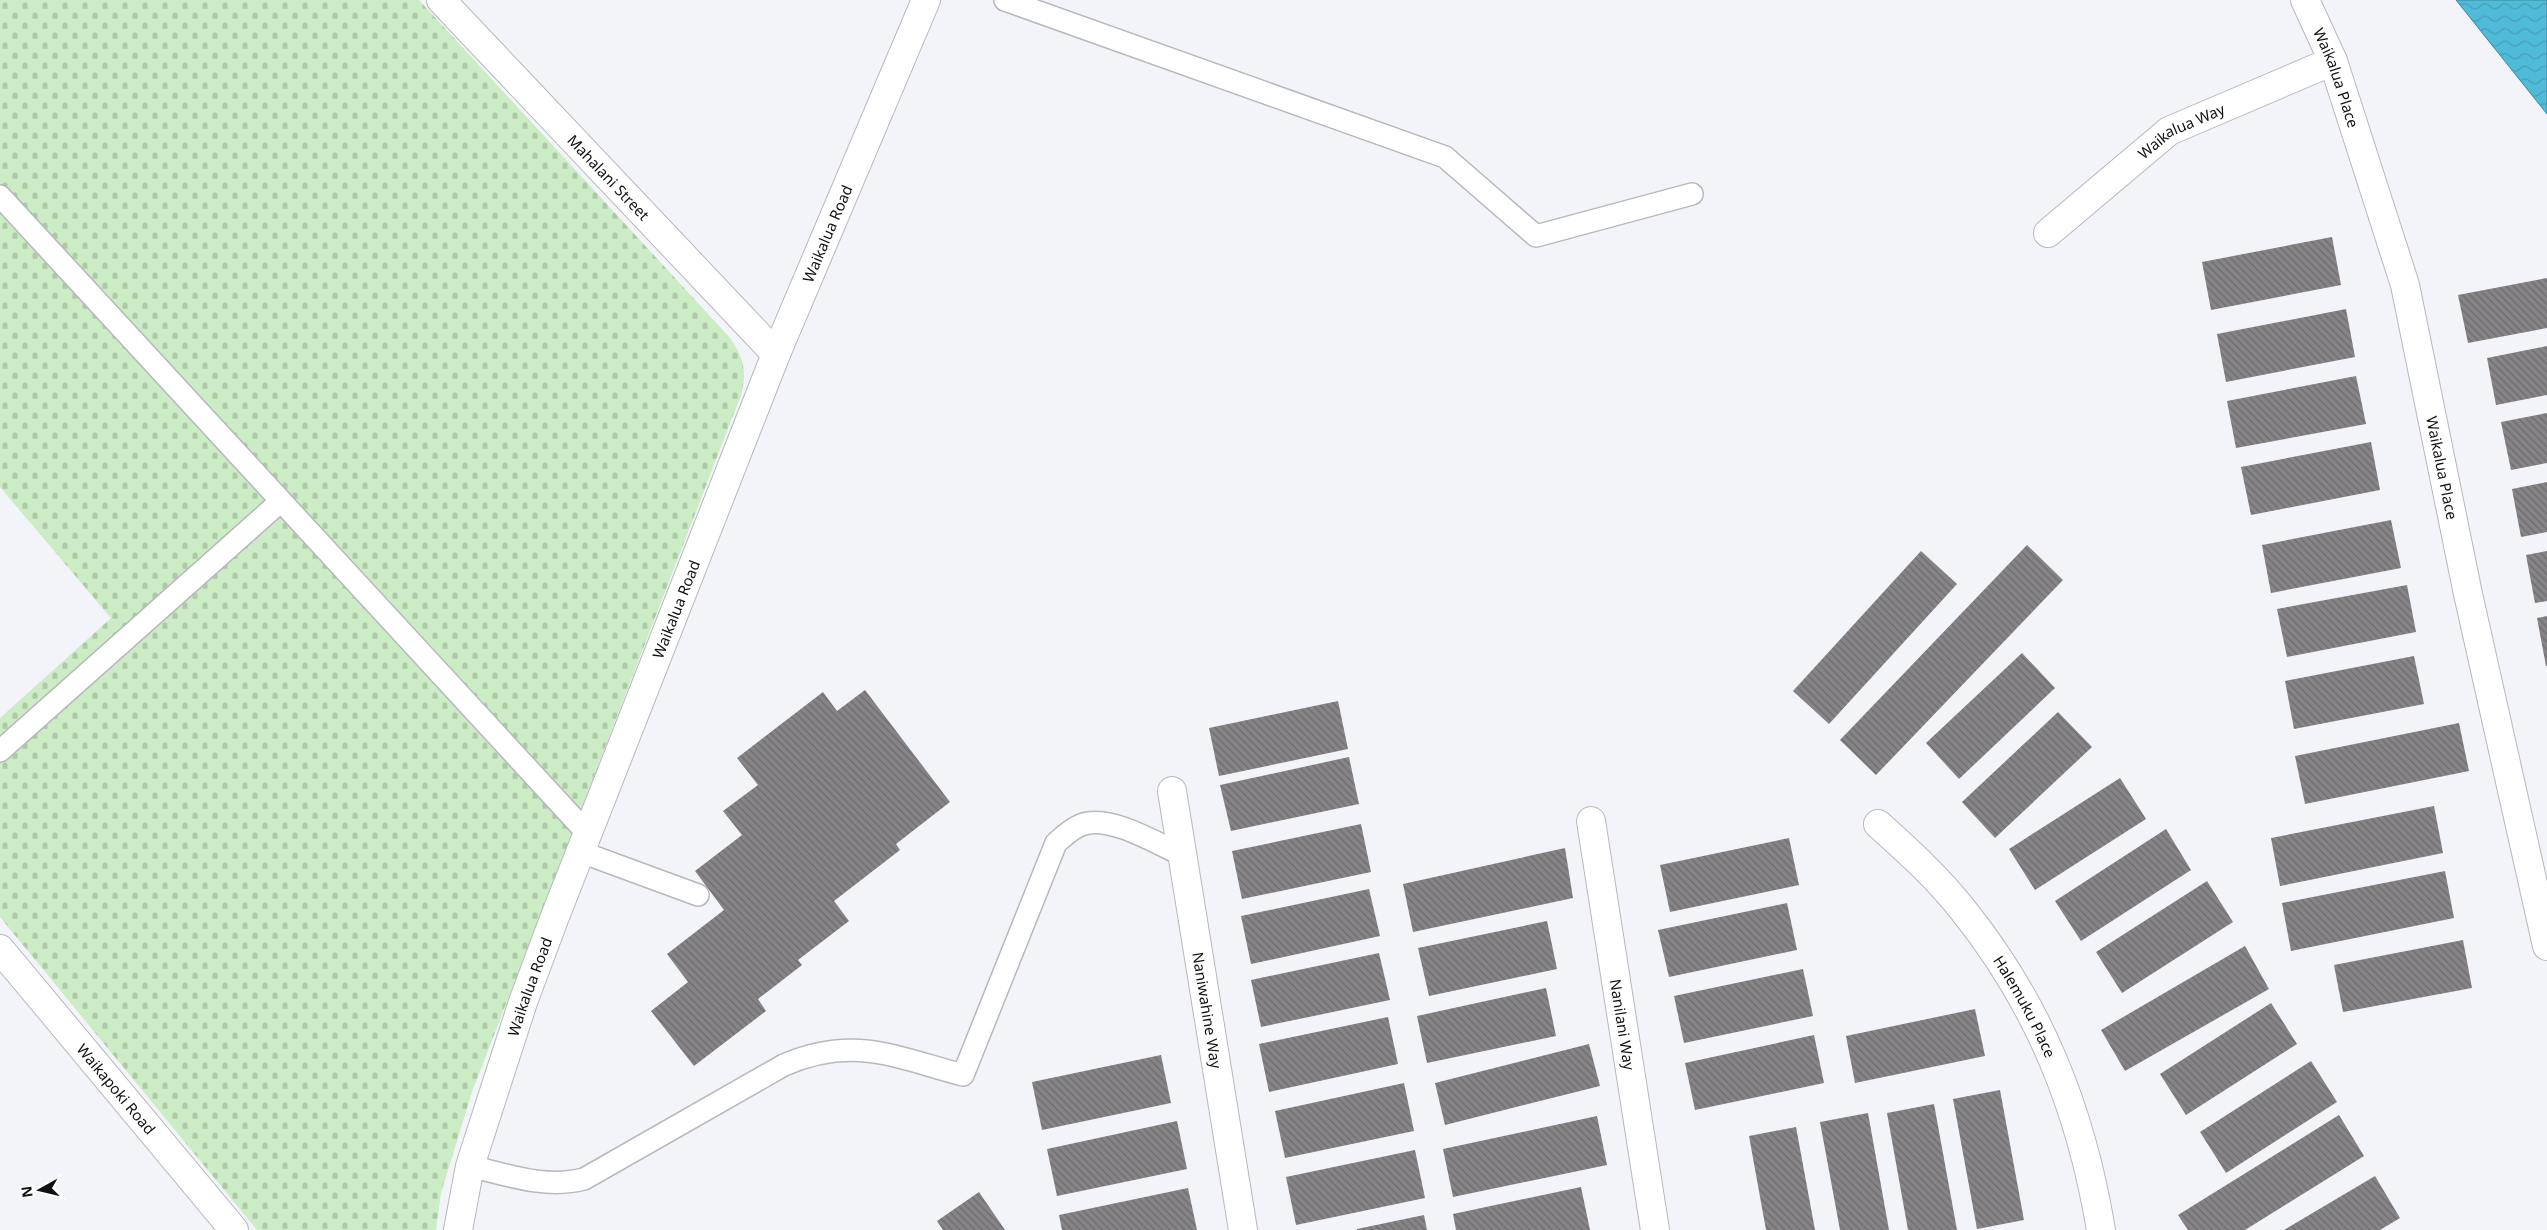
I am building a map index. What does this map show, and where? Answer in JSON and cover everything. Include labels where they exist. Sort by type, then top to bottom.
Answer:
[{"type":"street","name":"Mahalani Street","points":[[441,0],[776,354]]},
{"type":"street","name":"Waikalua Road","points":[[458,1230],[470,1166],[523,1002],[776,354],[926,0]]},
{"type":"street","name":"Waikalua Place","points":[[2305,0],[2333,61],[2405,285],[2468,594],[2547,946]]},
{"type":"street","name":"Waikalua Way","points":[[2048,233],[2170,131],[2333,61]]},
{"type":"street","name":"Naniwahine Way","points":[[1172,791],[1243,1230]]},
{"type":"street","name":"Nanilani Way","points":[[1591,821],[1655,1230]]},
{"type":"street","name":"Halemuku Place","points":[[1878,824],[1922,864],[1962,909],[1998,957],[2029,1008],[2056,1062],[2072,1107],[2086,1154],[2101,1230]]},
{"type":"street","name":"Waikapoki Road","points":[[0,948],[234,1230]]},
{"type":"lane","points":[[1005,0],[1445,157],[1536,236],[1692,194]]},
{"type":"lane","points":[[0,196],[281,501],[585,843],[698,895]]},
{"type":"lane","points":[[0,751],[281,501]]},
{"type":"lane","points":[[470,1166],[547,1183],[568,1183],[584,1179],[784,1065],[806,1056],[830,1050],[855,1049],[879,1052],[963,1075],[1049,857],[1062,838],[1081,825],[1095,822],[1110,824],[1182,855]]},
{"type":"green space","points":[[0,0],[419,0],[731,339],[739,353],[744,372],[741,395],[472,1092],[441,1193],[436,1230],[257,1230],[0,917],[0,718],[111,618],[0,487]]},
{"type":"water","points":[[2456,0],[2547,0],[2547,114]]},
{"type":"building","points":[[2332,237],[2341,285],[2211,310],[2202,262]]},
{"type":"building","points":[[2547,278],[2547,328],[2468,343],[2458,295]]},
{"type":"building","points":[[2346,309],[2355,357],[2226,382],[2217,334]]},
{"type":"building","points":[[2547,346],[2547,395],[2496,405],[2487,358]]},
{"type":"building","points":[[2356,376],[2366,424],[2236,448],[2227,401]]},
{"type":"building","points":[[2547,413],[2547,463],[2511,470],[2501,422]]},
{"type":"building","points":[[2371,442],[2380,490],[2251,515],[2241,467]]},
{"type":"building","points":[[2547,482],[2547,532],[2521,537],[2512,489]]},
{"type":"building","points":[[2391,520],[2401,568],[2271,593],[2262,545]]},
{"type":"building","points":[[2027,545],[2063,580],[1876,775],[1840,740]]},
{"type":"building","points":[[1921,551],[1957,584],[1829,724],[1793,691]]},
{"type":"building","points":[[2547,551],[2547,601],[2535,603],[2526,555]]},
{"type":"building","points":[[2407,585],[2416,632],[2287,657],[2277,609]]},
{"type":"building","points":[[2547,616],[2547,666],[2546,666],[2537,618]]},
{"type":"building","points":[[2022,653],[2055,688],[1959,779],[1926,743]]},
{"type":"building","points":[[2414,656],[2424,704],[2294,729],[2285,681]]},
{"type":"building","points":[[865,690],[950,802],[896,844],[900,850],[834,901],[849,921],[798,960],[802,965],[758,999],[766,1011],[694,1066],[651,1011],[688,982],[667,954],[724,910],[695,871],[742,835],[723,811],[758,785],[737,758],[823,692],[837,711]]},
{"type":"building","points":[[1338,701],[1348,749],[1219,776],[1209,728]]},
{"type":"building","points":[[2058,712],[2092,747],[1995,838],[1962,802]]},
{"type":"building","points":[[2459,723],[2469,771],[2305,804],[2295,756]]},
{"type":"building","points":[[1349,757],[1359,804],[1231,831],[1220,785]]},
{"type":"building","points":[[2120,778],[2146,819],[2035,890],[2009,849]]},
{"type":"building","points":[[2434,806],[2443,853],[2280,886],[2271,838]]},
{"type":"building","points":[[1361,824],[1371,872],[1242,899],[1232,851]]},
{"type":"building","points":[[2166,829],[2191,870],[2081,941],[2055,901]]},
{"type":"building","points":[[1789,838],[1799,885],[1670,912],[1660,865]]},
{"type":"building","points":[[1565,848],[1573,898],[1413,932],[1403,884]]},
{"type":"building","points":[[2445,871],[2454,918],[2291,951],[2282,903]]},
{"type":"building","points":[[2207,881],[2233,922],[2122,993],[2096,952]]},
{"type":"building","points":[[1369,889],[1380,936],[1251,964],[1241,916]]},
{"type":"building","points":[[1787,903],[1797,950],[1669,977],[1658,930]]},
{"type":"building","points":[[1547,921],[1557,969],[1429,996],[1418,948]]},
{"type":"building","points":[[2463,940],[2472,988],[2343,1012],[2334,965]]},
{"type":"building","points":[[2245,946],[2269,989],[2125,1071],[2101,1030]]},
{"type":"building","points":[[1379,953],[1390,1000],[1261,1027],[1251,980]]},
{"type":"building","points":[[1803,969],[1813,1016],[1684,1043],[1674,996]]},
{"type":"building","points":[[1546,988],[1556,1036],[1427,1063],[1417,1016]]},
{"type":"building","points":[[2271,1003],[2297,1044],[2186,1115],[2160,1074]]},
{"type":"building","points":[[1975,1009],[1985,1056],[1855,1083],[1846,1036]]},
{"type":"building","points":[[1388,1017],[1398,1064],[1269,1092],[1259,1044]]},
{"type":"building","points":[[1814,1035],[1824,1083],[1695,1110],[1685,1063]]},
{"type":"building","points":[[1589,1044],[1600,1086],[1445,1125],[1435,1083]]},
{"type":"building","points":[[1161,1055],[1171,1103],[1042,1130],[1032,1082]]},
{"type":"building","points":[[2311,1061],[2337,1102],[2226,1173],[2200,1132]]},
{"type":"building","points":[[1404,1083],[1414,1131],[1285,1158],[1275,1111]]},
{"type":"building","points":[[2000,1090],[2024,1220],[1977,1229],[1953,1099]]},
{"type":"building","points":[[1934,1104],[1957,1230],[1908,1230],[1887,1113]]},
{"type":"building","points":[[1868,1113],[1889,1230],[1840,1230],[1820,1122]]},
{"type":"building","points":[[2339,1115],[2364,1156],[2245,1230],[2188,1230],[2178,1215]]},
{"type":"building","points":[[1597,1116],[1607,1165],[1453,1197],[1443,1149]]},
{"type":"building","points":[[1177,1121],[1187,1169],[1057,1196],[1047,1149]]},
{"type":"building","points":[[1796,1127],[1815,1230],[1766,1230],[1749,1136]]},
{"type":"building","points":[[1415,1150],[1425,1198],[1296,1225],[1286,1177]]},
{"type":"building","points":[[2375,1176],[2400,1218],[2380,1230],[2284,1230]]},
{"type":"building","points":[[1581,1187],[1590,1230],[1456,1230],[1453,1214]]},
{"type":"building","points":[[1188,1188],[1197,1230],[1062,1230],[1059,1215]]},
{"type":"building","points":[[979,1192],[1005,1230],[943,1230],[937,1221]]},
{"type":"building","points":[[1424,1215],[1427,1230],[1357,1230],[1357,1229]]}]
